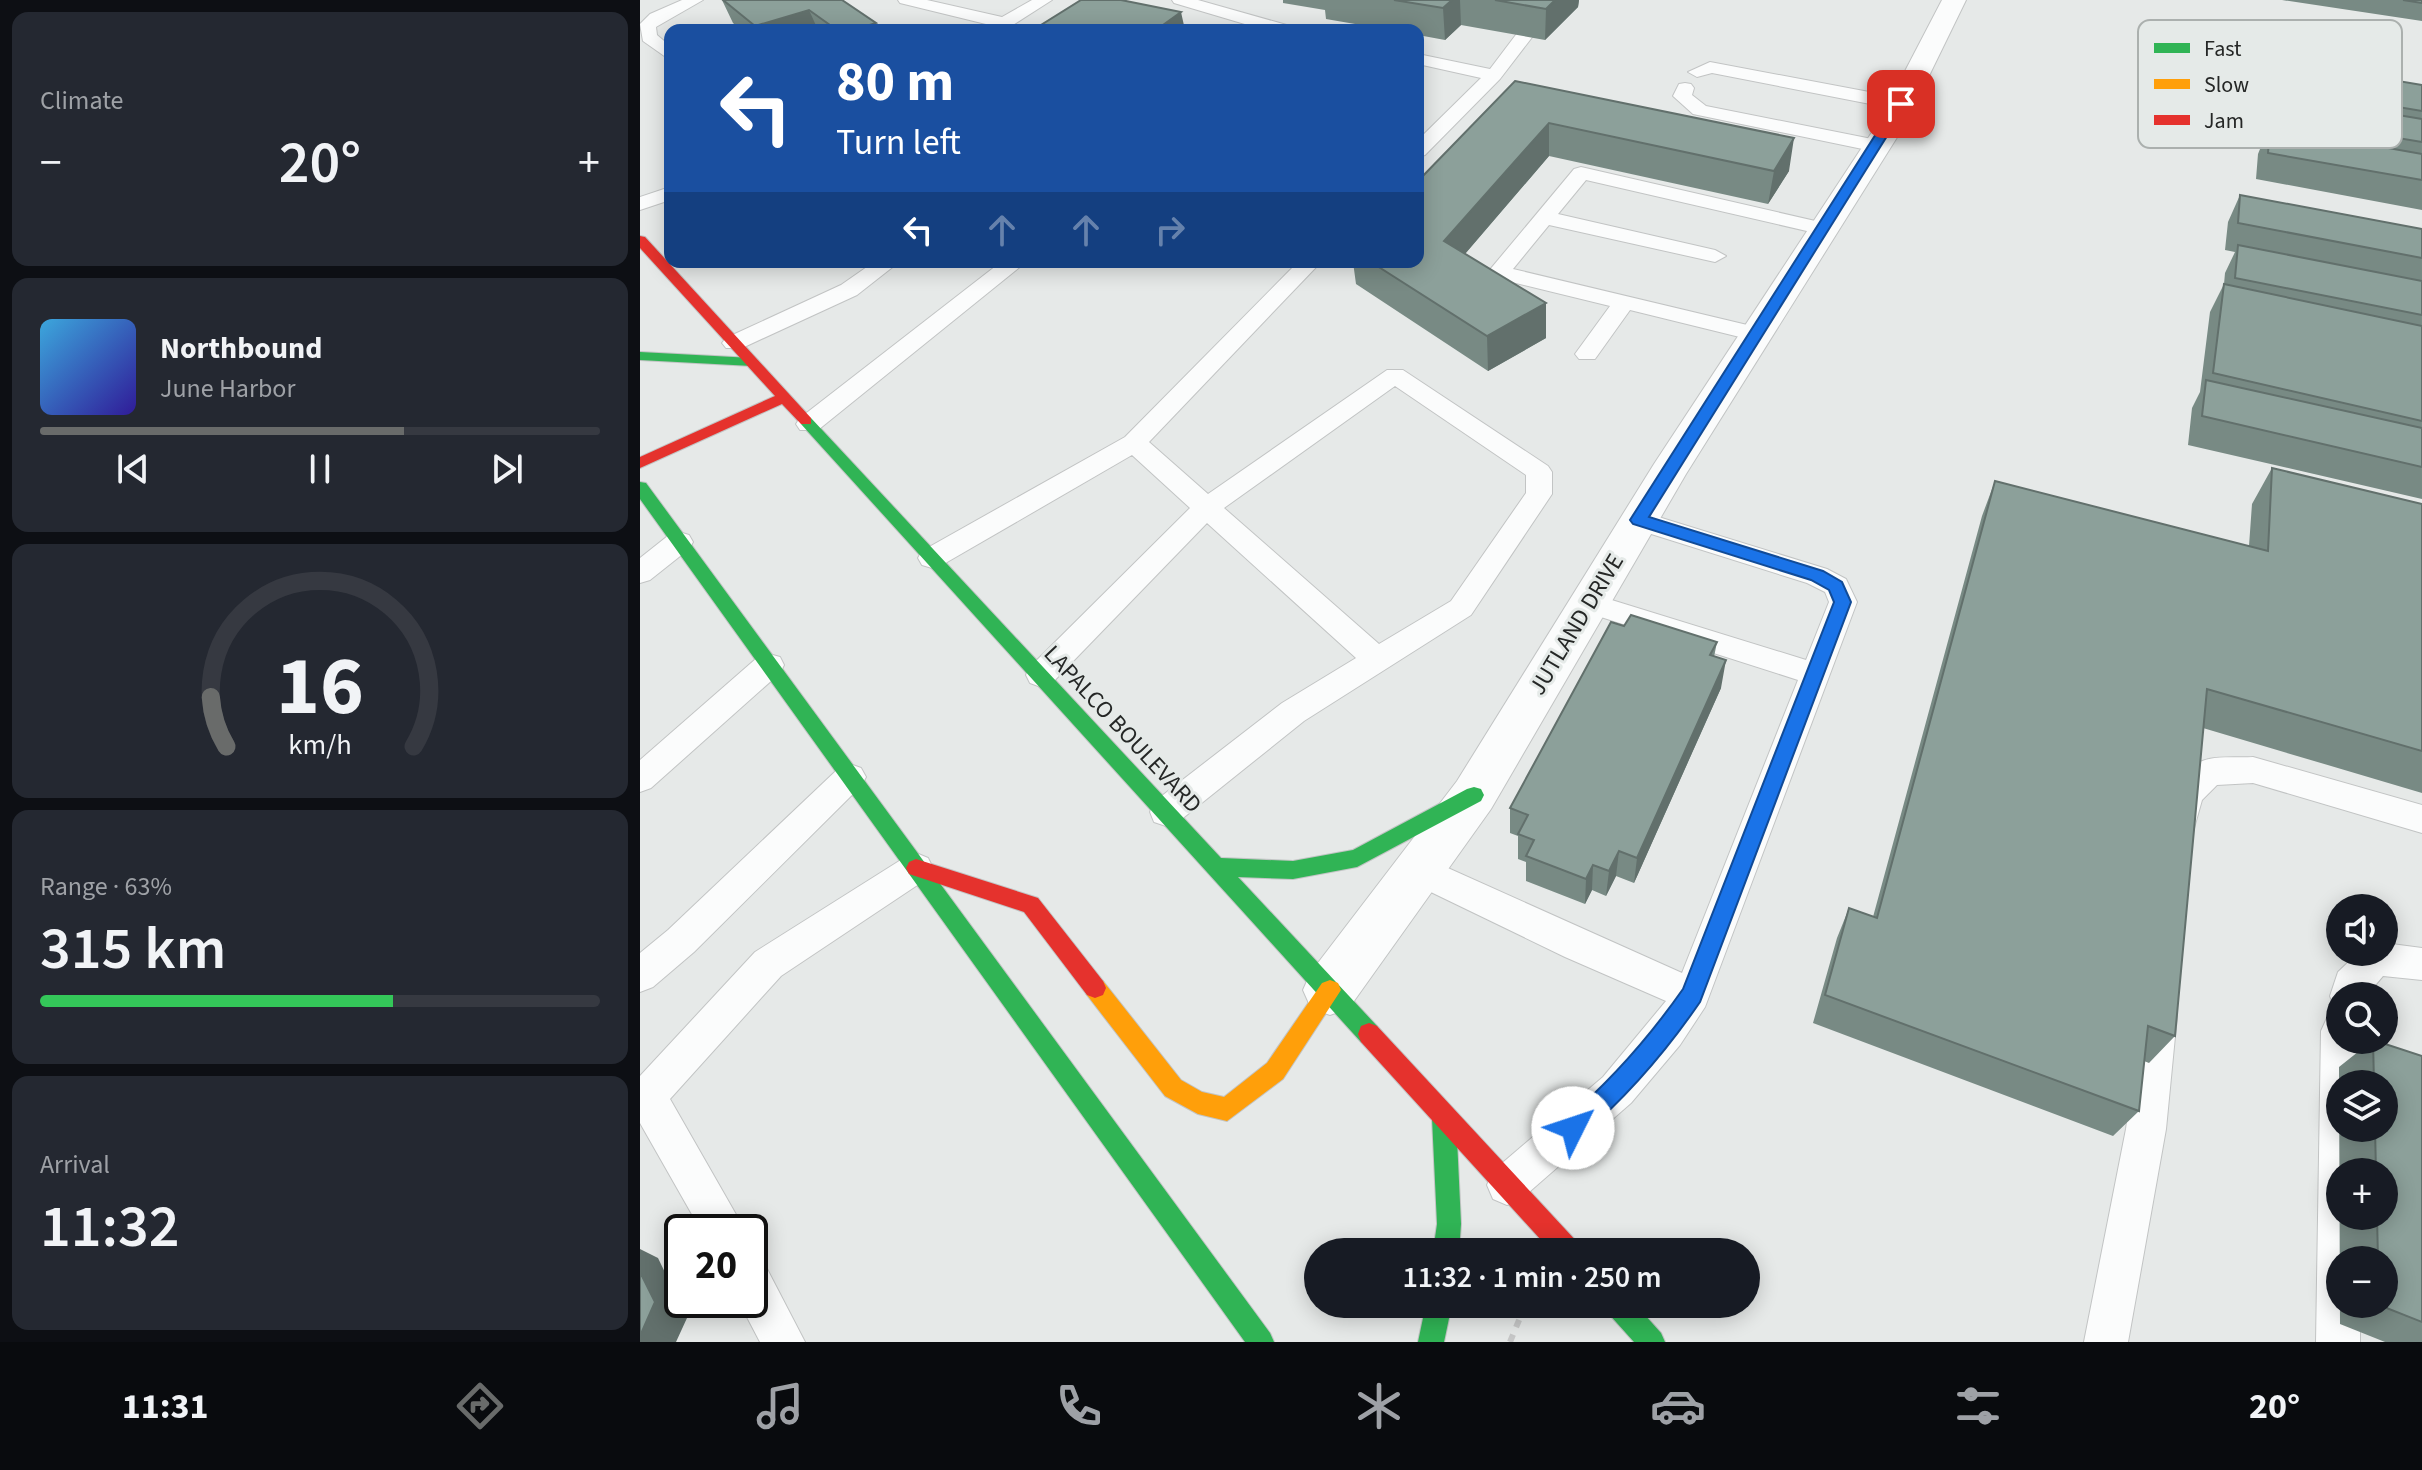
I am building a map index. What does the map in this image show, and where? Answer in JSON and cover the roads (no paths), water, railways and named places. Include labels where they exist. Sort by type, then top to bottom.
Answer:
[{"type":"main road","name":"LAPALCO BOULEVARD","points":[[640,240],[664,266]]},
{"type":"main road","name":"LAPALCO BOULEVARD","points":[[666,268],[1556,1238]]},
{"type":"main road","points":[[640,356],[752,362]]},
{"type":"main road","points":[[640,463],[784,398]]},
{"type":"main road","points":[[640,487],[1261,1342]]},
{"type":"main road","points":[[1216,867],[1293,870],[1357,858],[1474,795]]},
{"type":"main road","points":[[916,868],[1031,905],[1173,1088],[1198,1103],[1227,1109],[1255,1092],[1281,1068],[1330,990]]},
{"type":"main road","points":[[1444,1118],[1448,1238]]},
{"type":"main road","points":[[1431,1342],[1436,1318]]},
{"type":"main road","points":[[1630,1318],[1652,1342]]},
{"type":"street","name":"JUTLAND DRIVE","points":[[1330,990],[1474,795],[1639,520],[1877,146],[1954,0]]},
{"type":"lane","points":[[664,56],[649,37],[647,26],[656,18],[695,0]]},
{"type":"lane","points":[[906,0],[992,24]]},
{"type":"lane","points":[[1002,24],[1044,0]]},
{"type":"lane","points":[[1180,0],[1251,14],[1272,24]]},
{"type":"lane","points":[[944,24],[965,14]]},
{"type":"lane","points":[[1237,24],[1251,14]]},
{"type":"lane","points":[[1424,145],[1494,75],[1524,36]]},
{"type":"lane","points":[[1424,60],[1494,75]]},
{"type":"lane","points":[[1697,72],[1710,67],[1901,104]]},
{"type":"lane","points":[[1685,88],[1682,96],[1700,110],[1877,146]]},
{"type":"lane","points":[[1756,334],[1499,272],[1581,173],[1824,229]]},
{"type":"lane","points":[[640,204],[664,195]]},
{"type":"lane","points":[[1546,218],[1715,256]]},
{"type":"lane","points":[[734,343],[849,290],[880,268]]},
{"type":"lane","points":[[809,424],[1007,268]]},
{"type":"lane","points":[[932,558],[1134,443],[1304,268]]},
{"type":"lane","points":[[1587,354],[1624,302]]},
{"type":"lane","points":[[1041,675],[1206,508],[1395,375],[1539,472],[1539,494],[1461,608],[1293,712],[1166,812]]},
{"type":"lane","points":[[1134,443],[1378,660]]},
{"type":"lane","points":[[1507,1185],[1617,1090],[1667,1032],[1692,995],[1843,602],[1836,586],[1817,576],[1639,520]]},
{"type":"lane","points":[[640,573],[679,542]]},
{"type":"lane","points":[[1589,603],[1814,674]]},
{"type":"lane","points":[[640,779],[769,665]]},
{"type":"lane","points":[[2178,845],[2187,794],[2209,772],[2253,770],[2422,819]]},
{"type":"lane","points":[[640,975],[681,941],[850,777]]},
{"type":"lane","points":[[714,1214],[644,1100],[768,964],[916,868]]},
{"type":"lane","points":[[1418,870],[1578,946],[1692,995]]},
{"type":"lane","points":[[2353,982],[2376,959],[2422,964]]},
{"type":"lane","points":[[2106,1342],[2146,1129],[2162,987]]},
{"type":"lane","points":[[2338,1342],[2340,1054]]},
{"type":"lane","points":[[768,1314],[783,1342]]}]
